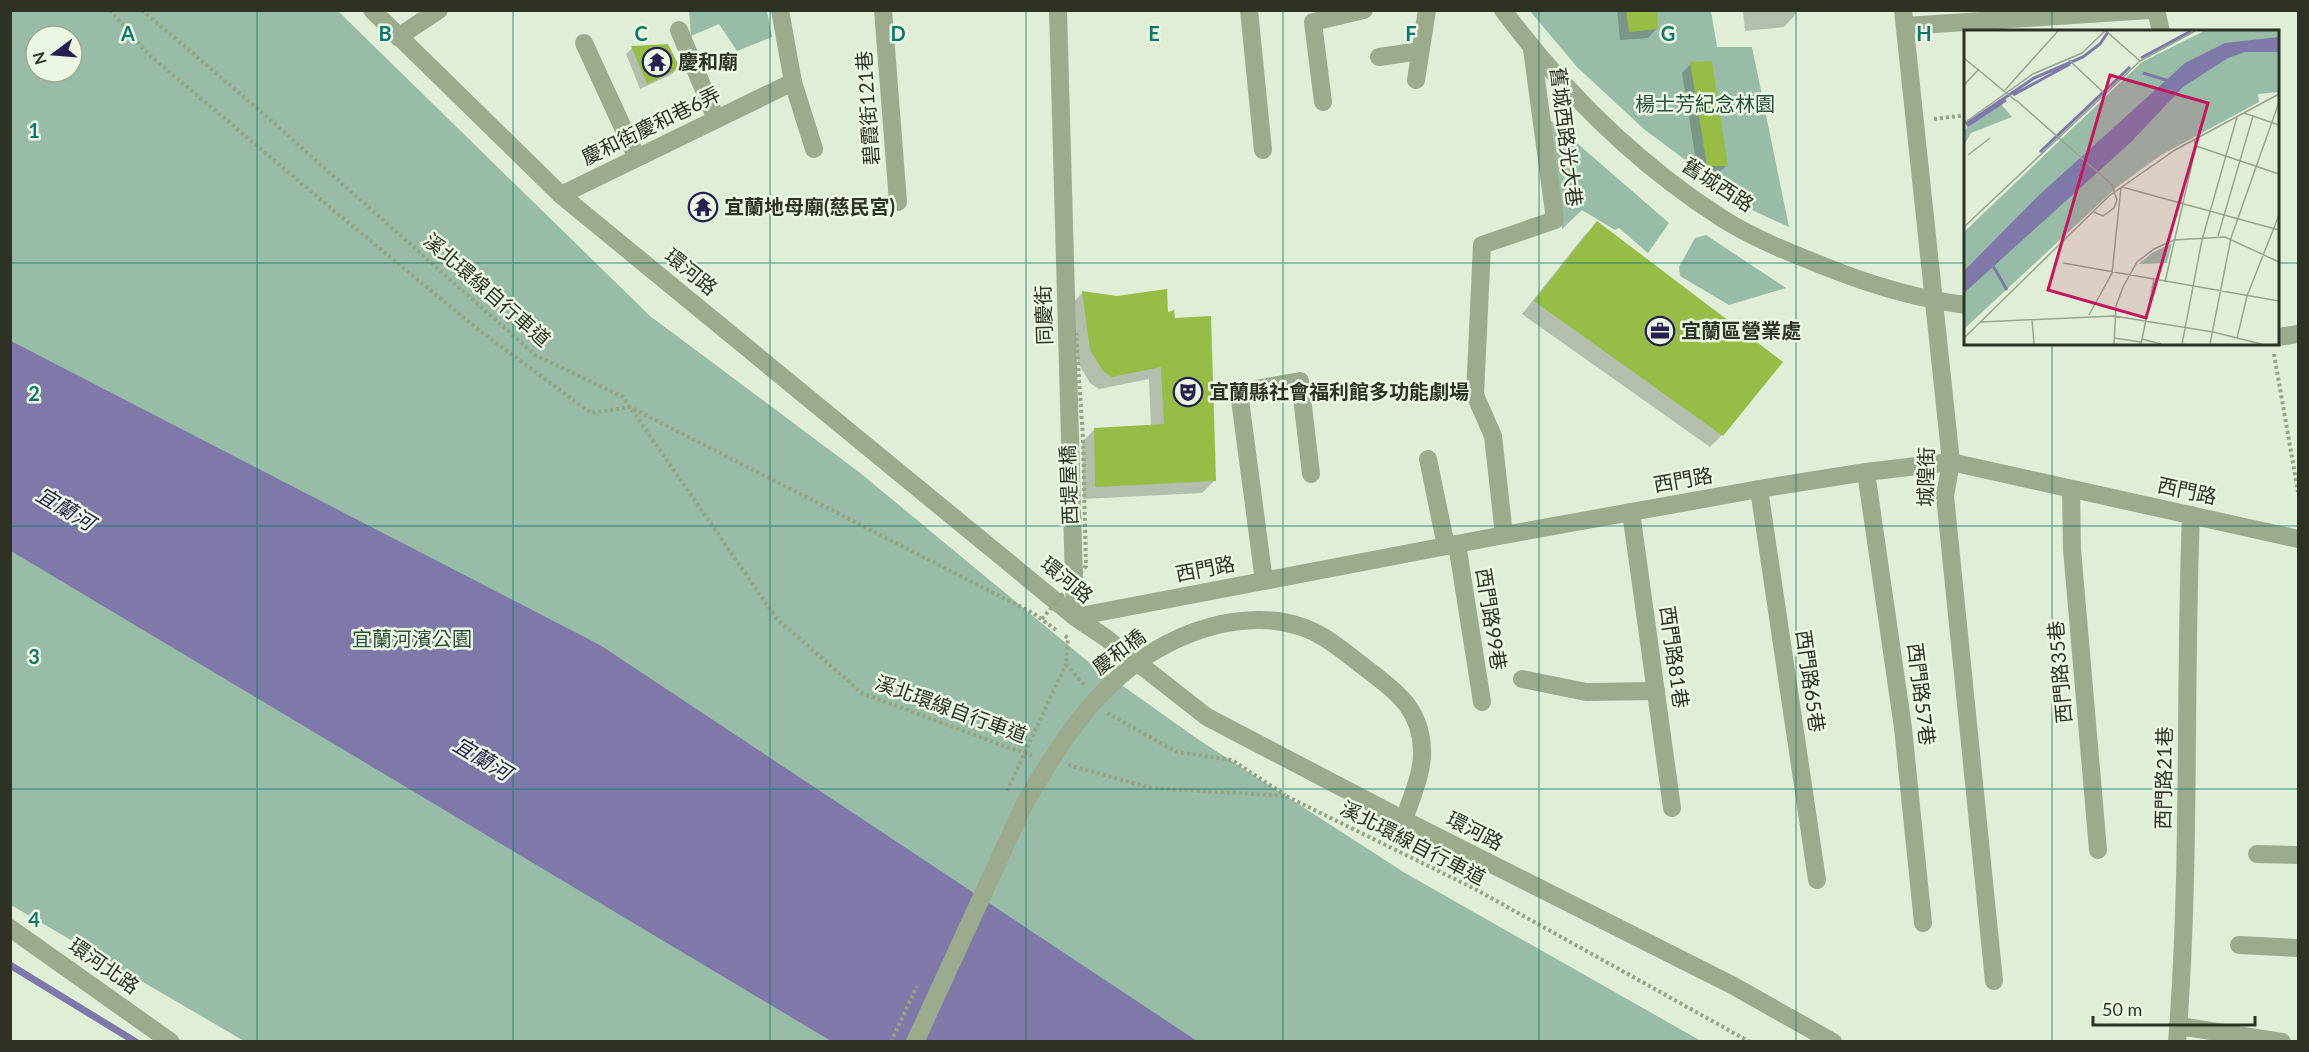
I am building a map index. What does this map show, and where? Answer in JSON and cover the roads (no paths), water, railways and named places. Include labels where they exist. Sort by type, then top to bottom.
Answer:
[{"type":"street","name":"環河路","points":[[372,10],[561,195],[1076,617],[1207,717],[1404,820],[1732,985],[1833,1041]]},
{"type":"street","points":[[398,37],[439,10]]},
{"type":"street","points":[[780,10],[793,82],[814,148]]},
{"type":"street","name":"碧霞街121巷","points":[[883,10],[897,202]]},
{"type":"street","name":"同慶街","points":[[1058,10],[1076,617]]},
{"type":"street","points":[[1249,10],[1263,150]]},
{"type":"street","points":[[1323,102],[1313,22],[1364,10]]},
{"type":"street","points":[[1416,80],[1427,10]]},
{"type":"street","name":"舊城西路","points":[[1503,10],[1532,48],[1594,117],[1668,180],[1724,220],[1779,248],[1859,280],[1935,301],[1964,305]]},
{"type":"street","points":[[1904,18],[2117,18],[2150,10]]},
{"type":"street","points":[[2156,10],[2161,30]]},
{"type":"street","name":"城隍街","points":[[1904,18],[1951,462],[1945,496],[1994,981]]},
{"type":"street","points":[[679,30],[716,118]]},
{"type":"street","points":[[584,43],[636,156]]},
{"type":"street","name":"舊城西路光大巷","points":[[1504,535],[1493,436],[1475,395],[1482,245],[1555,220],[1532,48]]},
{"type":"street","points":[[1379,57],[1420,51]]},
{"type":"street","name":"慶和街慶和巷6弄","points":[[561,195],[636,156],[793,82]]},
{"type":"street","points":[[2279,337],[2298,334]]},
{"type":"street","points":[[1264,581],[1239,392],[1300,381],[1311,474]]},
{"type":"street","name":"西門路99巷","points":[[1428,459],[1451,545],[1482,702]]},
{"type":"street","name":"西門路","points":[[1076,617],[1759,489],[1866,472],[1951,462],[2298,539]]},
{"type":"street","name":"西門路57巷","points":[[1866,472],[1904,728],[1923,923]]},
{"type":"street","name":"西門路65巷","points":[[1759,489],[1817,879]]},
{"type":"street","name":"西門路35巷","points":[[2071,490],[2072,549],[2098,850]]},
{"type":"street","name":"西門路81巷","points":[[1631,512],[1672,808]]},
{"type":"street","name":"西門路21巷","points":[[2178,1034],[2185,861],[2191,515]]},
{"type":"street","name":"慶和橋","points":[[915,1041],[1024,805],[1040,776],[1087,710],[1108,687],[1127,669],[1171,643],[1214,626],[1234,621],[1282,622],[1325,638],[1399,694],[1414,715],[1422,750],[1421,767],[1404,820]]},
{"type":"street","points":[[1522,679],[1586,692],[1656,691]]},
{"type":"street","points":[[2257,854],[2298,855]]},
{"type":"street","name":"環河北路","points":[[10,928],[171,1041]]},
{"type":"street","points":[[2239,945],[2298,948]]},
{"type":"street","points":[[2178,1034],[2281,1041]]},
{"type":"water","name":"宜蘭河","points":[[11,341],[600,645],[1197,1041],[831,1041],[11,551]]},
{"type":"waterway","points":[[10,965],[136,1042]]},
{"type":"place","name":"慶和廟","points":[[657,62]]},
{"type":"place","name":"宜蘭地母廟(慈民宮)","points":[[703,207]]},
{"type":"place","name":"宜蘭區營業處","points":[[1660,331]]},
{"type":"place","name":"宜蘭縣社會福利館多功能劇場","points":[[1188,392]]},
{"type":"park label","name":"楊士芳紀念林園","points":[[1705,104]]},
{"type":"park label","name":"宜蘭河濱公園","points":[[412,639]]}]
